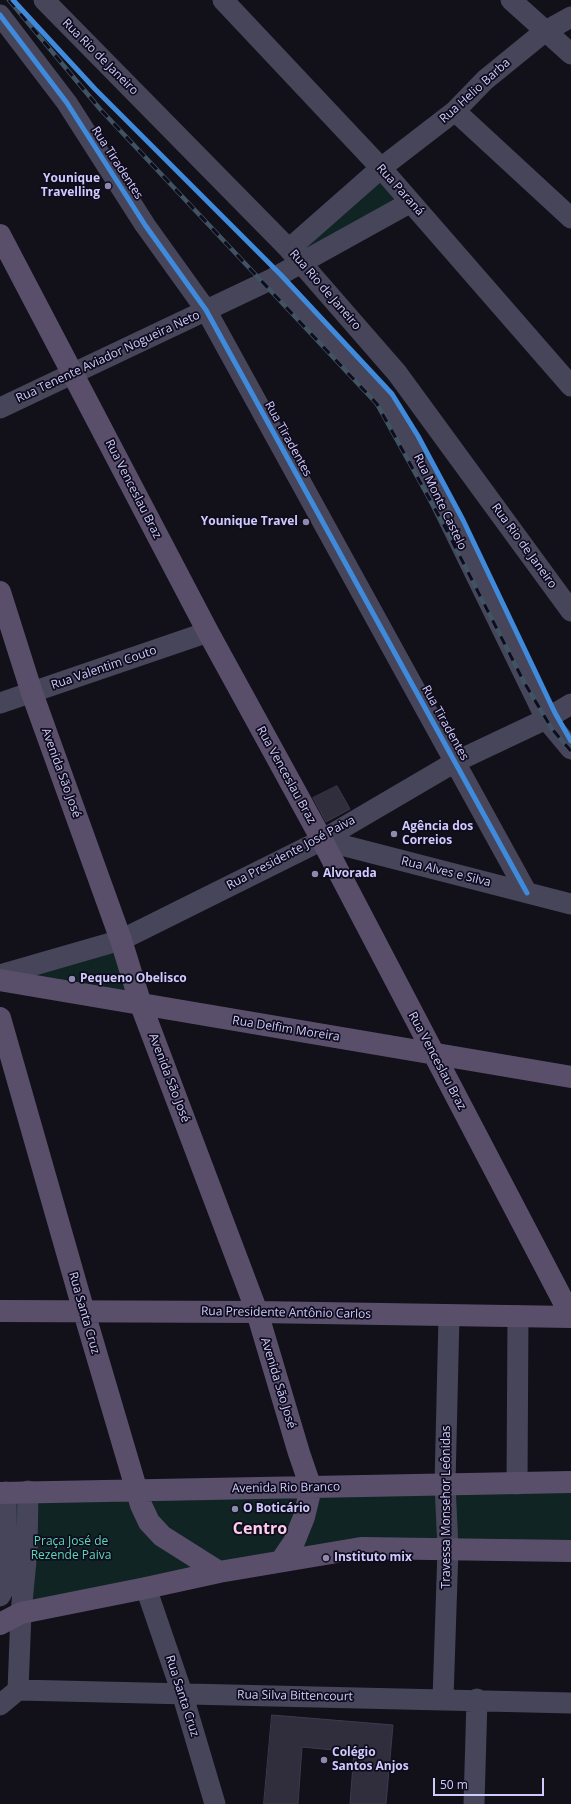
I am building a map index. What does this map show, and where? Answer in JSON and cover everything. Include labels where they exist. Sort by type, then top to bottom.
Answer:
[{"type":"main road","name":"Rua Venceslau Braz","points":[[0,234],[208,632],[322,840],[432,1053],[571,1316]]},
{"type":"main road","name":"Avenida São José","points":[[0,592],[32,692],[121,940],[141,1005],[257,1312],[299,1453],[311,1488]]},
{"type":"main road","name":"Rua Delfim Moreira","points":[[0,980],[571,1078]]},
{"type":"main road","name":"Rua Santa Cruz","points":[[0,1018],[136,1490],[149,1522],[162,1536],[219,1572]]},
{"type":"main road","name":"Rua Presidente Antônio Carlos","points":[[0,1311],[257,1312],[449,1316],[571,1316]]},
{"type":"main road","name":"Avenida Rio Branco","points":[[3,1492],[311,1488],[571,1482]]},
{"type":"main road","points":[[281,1561],[296,1536],[304,1517],[311,1488]]},
{"type":"main road","points":[[0,1624],[21,1613],[219,1572],[361,1548],[571,1550]]},
{"type":"street","name":"Rua Rio de Janeiro","points":[[44,0],[295,256],[397,373],[571,611]]},
{"type":"street","name":"Rua Paraná","points":[[223,0],[381,168],[571,386]]},
{"type":"street","points":[[511,0],[544,32],[571,54]]},
{"type":"street","name":"Rua Tiradentes","points":[[0,15],[67,103],[145,225],[206,310],[528,893]]},
{"type":"street","name":"Rua Helio Barba","points":[[295,256],[381,168],[456,111],[485,80],[544,32],[571,17]]},
{"type":"street","points":[[456,111],[571,218]]},
{"type":"street","points":[[295,256],[411,202]]},
{"type":"street","name":"Rua Tenente Aviador Nogueira Neto","points":[[0,408],[272,279],[295,256]]},
{"type":"street","name":"Rua Monte Castelo","points":[[272,279],[380,393],[413,446],[546,719],[571,749]]},
{"type":"street","name":"Rua Valentim Couto","points":[[0,703],[208,632]]},
{"type":"street","name":"Rua Presidente José Paiva","points":[[0,975],[121,940],[322,840],[455,762],[546,719],[571,704]]},
{"type":"street","name":"Rua Alves e Silva","points":[[322,840],[571,904]]},
{"type":"street","name":"Travessa Monsehor Leônidas","points":[[443,1699],[448,1549],[445,1484],[449,1316]]},
{"type":"street","points":[[517,1484],[518,1316]]},
{"type":"street","points":[[0,1705],[18,1690],[21,1613],[27,1550],[28,1491]]},
{"type":"street","points":[[0,1596],[6,1585],[7,1577],[3,1492]]},
{"type":"street","name":"Rua Santa Cruz","points":[[146,1588],[182,1693],[215,1804]]},
{"type":"street","name":"Rua Silva Bittencourt","points":[[18,1690],[477,1699],[571,1703]]},
{"type":"street","points":[[474,1804],[477,1699]]},
{"type":"green space","points":[[382,174],[404,201],[303,258],[294,249]]},
{"type":"green space","points":[[111,947],[134,1001],[0,977]]},
{"type":"green space","points":[[571,1490],[571,1547],[298,1555],[311,1495]]},
{"type":"green space","name":"Praça José de Rezende Paiva","points":[[301,1494],[291,1548],[19,1609],[19,1537],[13,1500]]},
{"type":"building","points":[[337,786],[350,809],[326,822],[313,798]]},
{"type":"building","points":[[272,1715],[393,1725],[386,1804],[350,1804],[354,1752],[302,1747],[298,1804],[264,1804]]},
{"type":"railway","points":[[9,0],[100,109],[377,404],[445,527],[524,682],[552,729],[571,751]]},
{"type":"cycle path","points":[[13,0],[95,89],[281,275],[392,394],[418,436],[463,520],[555,713],[571,741]]},
{"type":"cycle path","points":[[0,15],[67,103],[145,225],[206,310],[527,893]]},
{"type":"place","name":"Younique Travelling","points":[[108,186]]},
{"type":"place","name":"Younique Travel","points":[[306,522]]},
{"type":"place","name":"Agência dos Correios","points":[[394,834]]},
{"type":"place","name":"Alvorada","points":[[315,874]]},
{"type":"place","name":"Pequeno Obelisco","points":[[72,979]]},
{"type":"place","name":"O Boticário","points":[[235,1509]]},
{"type":"place","name":"Instituto mix","points":[[326,1558]]},
{"type":"place","name":"Colégio Santos Anjos","points":[[324,1760]]},
{"type":"district","name":"Centro","points":[[260,1529]]}]
